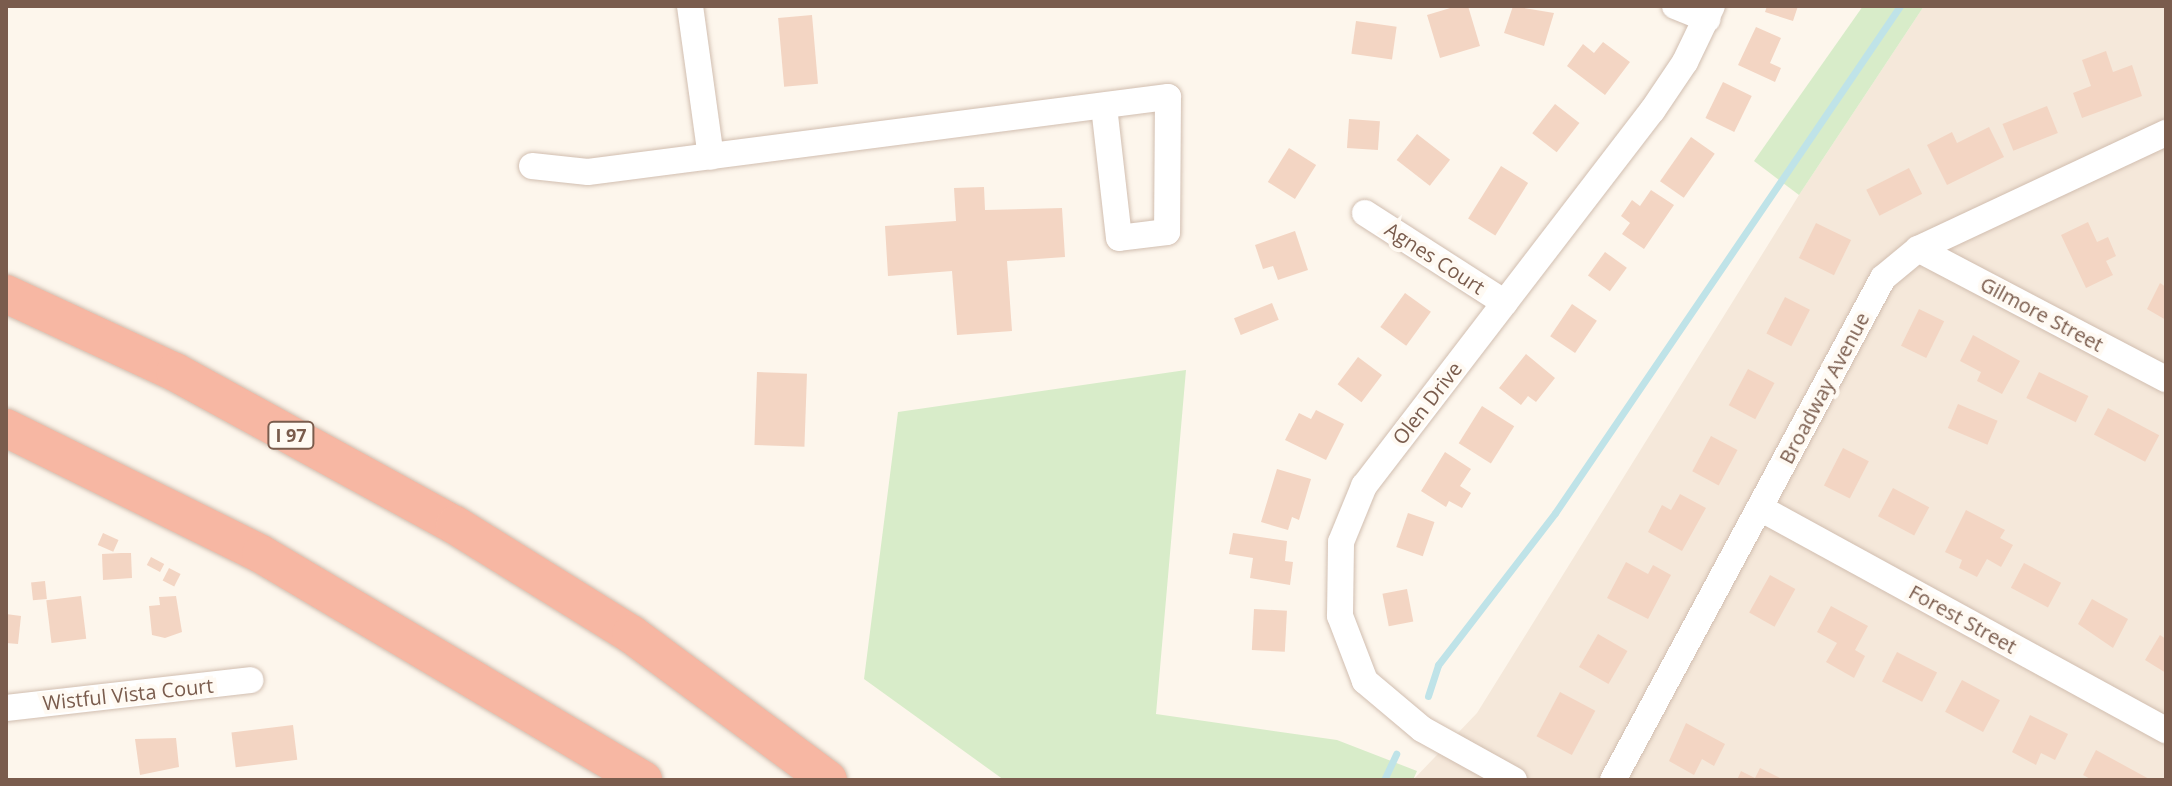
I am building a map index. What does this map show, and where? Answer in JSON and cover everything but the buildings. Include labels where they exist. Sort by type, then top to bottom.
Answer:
[{"type":"highway","name":"I 97","points":[[6,294],[175,372],[455,525],[642,642],[828,780]]},
{"type":"highway","points":[[6,428],[275,561],[643,780]]},
{"type":"street","points":[[690,6],[711,157]]},
{"type":"street","points":[[1675,6],[1710,12]]},
{"type":"street","name":"Olen Drive","points":[[1514,780],[1422,729],[1378,696],[1346,641],[1337,591],[1341,542],[1364,486],[1664,94],[1710,12]]},
{"type":"street","points":[[532,166],[588,172],[1168,97],[1167,232],[1119,238],[1104,106]]},
{"type":"street","name":"Broadway Avenue","points":[[1613,780],[1883,278],[1918,249],[2166,133]]},
{"type":"street","name":"Agnes Court","points":[[1365,213],[1505,303]]},
{"type":"street","name":"Gilmore Street","points":[[1918,249],[2166,379]]},
{"type":"street","name":"Forest Street","points":[[1760,508],[2166,730]]},
{"type":"street","name":"Wistful Vista Court","points":[[6,708],[250,680]]},
{"type":"shaded area","points":[[1924,6],[2166,6],[2166,780],[1413,780],[1477,713],[1799,195]]},
{"type":"green space","points":[[1863,6],[1924,6],[1799,195],[1754,161]]},
{"type":"green space","points":[[1186,370],[1156,714],[1337,740],[1417,771],[1413,780],[1004,780],[864,679],[898,412]]},
{"type":"waterway","points":[[1428,696],[1438,665],[1555,513],[1900,6]]},
{"type":"waterway","points":[[1384,780],[1396,754]]}]
